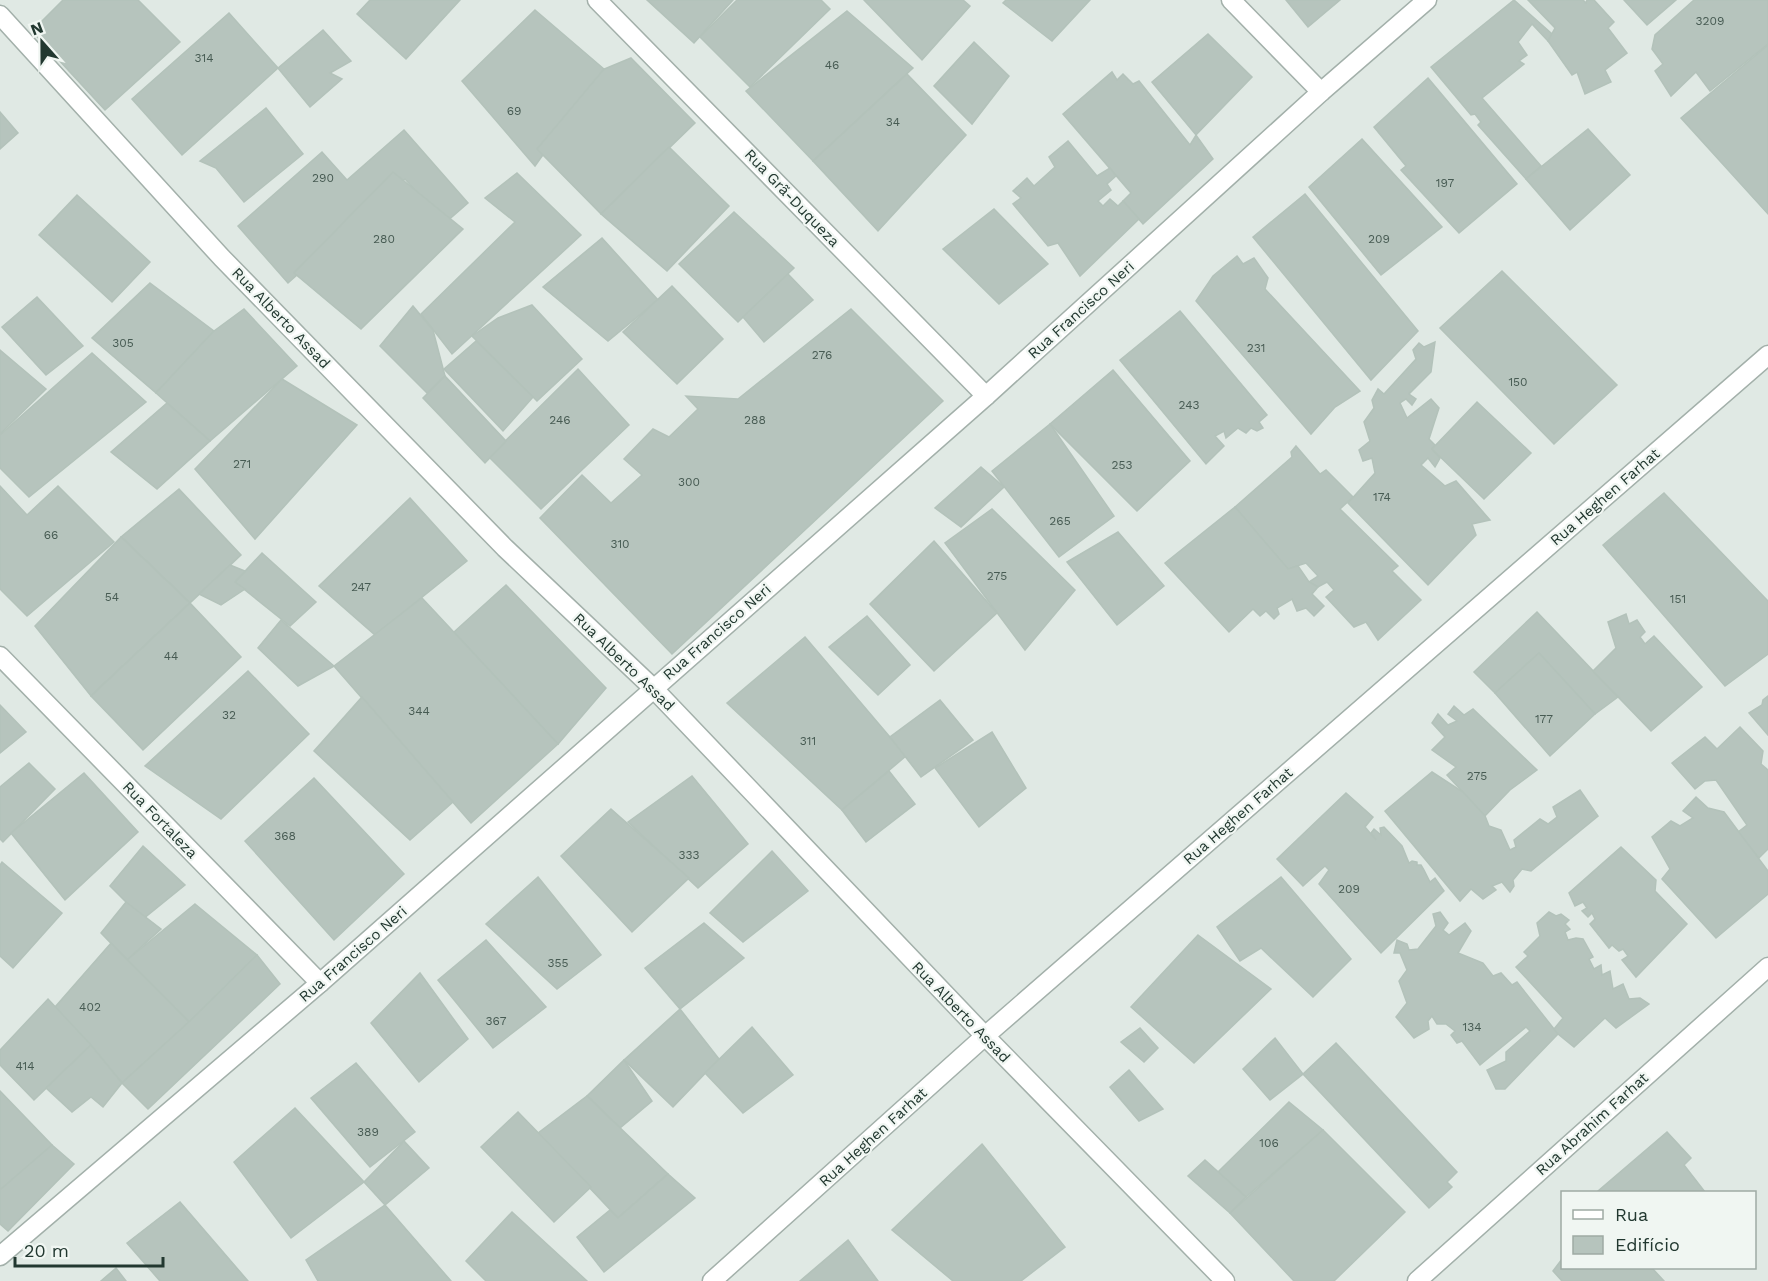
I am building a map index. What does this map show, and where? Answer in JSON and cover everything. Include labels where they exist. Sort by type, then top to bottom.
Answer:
[{"type":"street","name":"Rua Grã-Duqueza","points":[[597,0],[986,396]]},
{"type":"street","points":[[1231,0],[1321,92]]},
{"type":"street","name":"Rua Francisco Neri","points":[[0,1256],[320,983],[986,396],[1321,92],[1427,0]]},
{"type":"street","name":"Rua Alberto Assad","points":[[0,15],[230,266],[505,548],[653,688],[984,1036],[1225,1281]]},
{"type":"street","name":"Rua Heghen Farhat","points":[[712,1281],[984,1036],[1768,355]]},
{"type":"street","name":"Rua Fortaleza","points":[[0,656],[320,983]]},
{"type":"street","name":"Rua Abrahim Farhat","points":[[1417,1281],[1768,967]]},
{"type":"building","points":[[63,0],[138,0],[180,42],[105,110],[32,31]]},
{"type":"building","points":[[370,0],[460,0],[406,59],[357,14]]},
{"type":"building","points":[[647,0],[733,0],[694,43]]},
{"type":"building","points":[[737,0],[821,0],[830,9],[750,87],[700,37]]},
{"type":"building","points":[[864,0],[963,0],[970,6],[922,60]]},
{"type":"building","points":[[1006,0],[1090,0],[1052,41],[1003,3]]},
{"type":"building","points":[[1286,0],[1340,0],[1308,27]]},
{"type":"building","points":[[1514,0],[1552,34],[1548,41],[1532,24],[1518,42],[1527,55],[1519,61],[1524,64],[1482,98],[1541,166],[1526,179],[1478,125],[1481,122],[1475,114],[1471,115],[1431,67]]},
{"type":"building","points":[[1528,0],[1583,0],[1586,3],[1587,0],[1594,0],[1614,22],[1608,28],[1627,53],[1605,70],[1611,82],[1585,94],[1577,72],[1572,75],[1548,41],[1555,28]]},
{"type":"building","points":[[1624,0],[1676,0],[1647,25]]},
{"type":"building","points":[[1694,0],[1768,0],[1768,44],[1710,91],[1696,72],[1671,96],[1655,71],[1663,64],[1652,49],[1655,35]]},
{"type":"building","points":[[535,10],[604,69],[535,166],[462,81]]},
{"type":"building","points":[[847,11],[913,68],[813,161],[746,91]]},
{"type":"building","points":[[229,13],[278,68],[182,155],[132,99]]},
{"type":"building","points":[[323,30],[351,61],[330,73],[342,79],[310,107],[278,68]]},
{"type":"building","points":[[1208,34],[1252,77],[1196,135],[1152,82]]},
{"type":"building","points":[[974,42],[1009,76],[972,124],[934,86]]},
{"type":"building","points":[[1768,45],[1768,214],[1681,118]]},
{"type":"building","points":[[631,58],[695,123],[601,214],[537,149],[604,69]]},
{"type":"building","points":[[1112,72],[1117,80],[1123,74],[1133,84],[1139,81],[1190,145],[1196,135],[1213,159],[1143,224],[1123,201],[1131,193],[1063,114]]},
{"type":"building","points":[[907,74],[966,135],[878,231],[813,161]]},
{"type":"building","points":[[1428,78],[1517,184],[1459,233],[1401,170],[1406,166],[1374,127]]},
{"type":"building","points":[[266,108],[303,154],[244,202],[216,168],[200,161]]},
{"type":"building","points":[[0,112],[18,133],[0,149]]},
{"type":"building","points":[[1588,129],[1630,175],[1570,230],[1526,179]]},
{"type":"building","points":[[404,130],[468,203],[445,223],[405,179],[288,283],[238,226],[322,152],[347,180]]},
{"type":"building","points":[[1362,139],[1442,227],[1381,275],[1309,187]]},
{"type":"building","points":[[1068,141],[1097,176],[1110,168],[1116,176],[1107,184],[1111,190],[1098,201],[1103,206],[1110,199],[1118,206],[1123,201],[1139,219],[1080,276],[1058,243],[1048,246],[1013,204],[1021,198],[1013,191],[1027,178],[1034,186],[1055,167],[1049,157]]},
{"type":"building","points":[[669,147],[729,206],[667,271],[601,214]]},
{"type":"building","points":[[393,172],[463,229],[361,329],[294,273]]},
{"type":"building","points":[[517,173],[581,235],[452,354],[421,314],[515,222],[485,198]]},
{"type":"building","points":[[1305,194],[1418,331],[1371,380],[1253,237]]},
{"type":"building","points":[[77,195],[150,262],[112,302],[39,235]]},
{"type":"building","points":[[994,209],[1048,264],[999,304],[943,249]]},
{"type":"building","points":[[734,212],[794,268],[738,322],[679,264]]},
{"type":"building","points":[[602,238],[658,300],[608,341],[543,287]]},
{"type":"building","points":[[1237,256],[1243,264],[1254,258],[1268,278],[1265,289],[1360,391],[1335,407],[1311,434],[1196,301],[1213,276]]},
{"type":"building","points":[[1502,271],[1617,385],[1554,444],[1440,328]]},
{"type":"building","points":[[788,274],[813,300],[764,342],[743,317]]},
{"type":"building","points":[[150,283],[214,331],[156,393],[92,338]]},
{"type":"building","points":[[672,286],[723,339],[677,384],[623,332]]},
{"type":"building","points":[[37,297],[83,346],[46,375],[2,327]]},
{"type":"building","points":[[532,305],[582,359],[537,401],[472,336],[498,318]]},
{"type":"building","points":[[413,306],[433,330],[445,376],[427,393],[380,346]]},
{"type":"building","points":[[244,309],[297,366],[210,441],[156,393],[214,331]]},
{"type":"building","points":[[851,309],[943,401],[672,654],[540,518],[582,475],[611,503],[642,475],[624,459],[653,429],[669,437],[698,409],[686,396],[738,399]]},
{"type":"building","points":[[1180,311],[1267,415],[1259,422],[1263,428],[1257,431],[1251,428],[1246,433],[1238,428],[1226,438],[1224,431],[1215,436],[1224,446],[1206,464],[1120,360]]},
{"type":"building","points":[[476,341],[533,397],[503,431],[444,369]]},
{"type":"building","points":[[1435,342],[1431,372],[1409,394],[1416,399],[1412,405],[1406,399],[1400,403],[1407,418],[1431,399],[1439,408],[1429,439],[1435,445],[1432,449],[1440,458],[1435,467],[1428,458],[1421,465],[1445,486],[1456,481],[1490,520],[1472,524],[1476,535],[1428,585],[1348,503],[1375,473],[1372,458],[1363,461],[1359,450],[1370,441],[1364,422],[1374,408],[1372,400],[1378,389],[1384,394],[1416,359],[1413,350],[1419,343],[1424,347]]},
{"type":"building","points":[[0,350],[46,389],[0,434]]},
{"type":"building","points":[[92,353],[146,402],[29,497],[0,468],[0,435]]},
{"type":"building","points":[[578,369],[629,425],[541,509],[489,457]]},
{"type":"building","points":[[1113,370],[1190,461],[1137,511],[1050,424]]},
{"type":"building","points":[[445,376],[506,441],[485,463],[423,398]]},
{"type":"building","points":[[282,379],[357,425],[255,539],[195,469]]},
{"type":"building","points":[[1477,402],[1531,453],[1484,499],[1432,449]]},
{"type":"building","points":[[167,403],[210,441],[157,489],[111,452]]},
{"type":"building","points":[[1050,424],[1114,516],[1059,557],[992,471]]},
{"type":"building","points":[[1296,446],[1320,474],[1326,470],[1353,497],[1340,509],[1398,566],[1392,571],[1421,600],[1378,640],[1366,622],[1354,627],[1326,597],[1334,590],[1327,582],[1318,587],[1309,582],[1318,576],[1306,563],[1288,569],[1235,507],[1292,457],[1291,452]]},
{"type":"building","points":[[981,467],[1004,487],[961,527],[935,508]]},
{"type":"building","points":[[0,486],[27,515],[58,486],[114,542],[27,616],[0,589]]},
{"type":"building","points":[[179,489],[241,555],[190,603],[121,537]]},
{"type":"building","points":[[1664,493],[1768,601],[1768,654],[1725,686],[1603,545]]},
{"type":"building","points":[[410,498],[467,561],[375,635],[319,586]]},
{"type":"building","points":[[1235,507],[1288,569],[1298,566],[1309,582],[1318,587],[1312,594],[1324,606],[1314,616],[1306,608],[1297,611],[1292,599],[1277,608],[1279,614],[1274,619],[1266,611],[1260,616],[1253,609],[1229,632],[1165,563]]},
{"type":"building","points":[[992,509],[1075,590],[1025,650],[945,543]]},
{"type":"building","points":[[1118,532],[1164,586],[1117,625],[1067,562]]},
{"type":"building","points":[[121,537],[190,603],[91,696],[35,626]]},
{"type":"building","points":[[934,541],[997,613],[934,671],[870,604]]},
{"type":"building","points":[[262,553],[316,602],[290,626],[235,582]]},
{"type":"building","points":[[230,565],[245,571],[235,582],[245,589],[221,605],[199,594]]},
{"type":"building","points":[[506,585],[606,688],[558,744],[454,632]]},
{"type":"building","points":[[422,598],[558,744],[471,823],[334,666]]},
{"type":"building","points":[[190,603],[241,657],[143,750],[91,696]]},
{"type":"building","points":[[1537,612],[1618,697],[1595,714],[1539,653],[1495,693],[1474,672]]},
{"type":"building","points":[[1626,614],[1629,624],[1637,620],[1645,632],[1640,637],[1645,644],[1654,636],[1702,687],[1651,731],[1593,671],[1616,648],[1608,622]]},
{"type":"building","points":[[867,616],[910,665],[878,695],[829,647]]},
{"type":"building","points":[[281,620],[334,666],[298,686],[258,648]]},
{"type":"building","points":[[805,637],[906,756],[842,810],[727,703]]},
{"type":"building","points":[[1539,653],[1595,714],[1550,756],[1495,693]]},
{"type":"building","points":[[248,671],[309,734],[221,819],[145,766]]},
{"type":"building","points":[[1768,696],[1768,735],[1749,713],[1762,705],[1763,700]]},
{"type":"building","points":[[362,697],[453,802],[410,840],[314,751]]},
{"type":"building","points":[[940,700],[973,740],[921,777],[890,737]]},
{"type":"building","points":[[0,705],[26,732],[0,753]]},
{"type":"building","points":[[1454,706],[1464,715],[1473,709],[1537,770],[1510,790],[1485,816],[1447,775],[1456,767],[1432,750],[1445,737],[1432,723],[1438,714],[1448,725],[1457,721],[1448,714]]},
{"type":"building","points":[[1740,727],[1763,751],[1761,764],[1768,770],[1768,849],[1759,858],[1738,832],[1747,825],[1716,780],[1705,781],[1695,789],[1672,763],[1705,737],[1717,749]]},
{"type":"building","points":[[992,732],[1026,788],[979,827],[935,768]]},
{"type":"building","points":[[29,763],[55,789],[3,842],[0,839],[0,787]]},
{"type":"building","points":[[889,771],[915,804],[866,842],[842,810]]},
{"type":"building","points":[[1432,772],[1463,792],[1485,816],[1489,826],[1501,830],[1510,850],[1516,847],[1514,840],[1540,819],[1548,824],[1557,817],[1553,807],[1580,790],[1598,816],[1531,871],[1522,869],[1513,880],[1514,886],[1510,892],[1502,882],[1492,886],[1496,890],[1483,899],[1471,889],[1460,901],[1385,811]]},
{"type":"building","points":[[84,773],[138,832],[65,900],[11,833]]},
{"type":"building","points":[[692,776],[748,844],[698,888],[628,822]]},
{"type":"building","points":[[314,778],[404,874],[334,940],[245,841]]},
{"type":"building","points":[[1346,793],[1373,817],[1365,827],[1376,840],[1371,833],[1374,829],[1381,835],[1380,828],[1384,827],[1402,846],[1409,863],[1412,861],[1421,865],[1430,882],[1435,878],[1444,891],[1381,953],[1319,884],[1329,870],[1325,866],[1303,886],[1277,859]]},
{"type":"building","points":[[1696,797],[1708,808],[1724,812],[1768,871],[1768,894],[1716,938],[1662,879],[1670,869],[1652,837],[1671,821],[1680,826],[1693,818],[1683,811]]},
{"type":"building","points":[[611,809],[689,878],[632,932],[561,856]]},
{"type":"building","points":[[143,846],[185,885],[143,919],[110,886]]},
{"type":"building","points":[[1621,847],[1656,880],[1655,891],[1687,924],[1636,977],[1622,960],[1628,956],[1623,949],[1619,951],[1612,945],[1609,948],[1590,924],[1595,919],[1592,913],[1588,917],[1582,911],[1587,908],[1583,902],[1575,906],[1569,893]]},
{"type":"building","points":[[772,851],[808,891],[743,942],[710,913]]},
{"type":"building","points":[[2,862],[62,913],[13,968],[0,956],[0,865]]},
{"type":"building","points":[[538,877],[601,955],[557,989],[486,924]]},
{"type":"building","points":[[1281,877],[1351,959],[1313,997],[1261,948],[1240,961],[1217,927]]},
{"type":"building","points":[[126,902],[161,929],[127,960],[101,933]]},
{"type":"building","points":[[195,904],[257,955],[189,1022],[127,960]]},
{"type":"building","points":[[1440,912],[1448,923],[1443,930],[1449,935],[1465,923],[1471,931],[1458,953],[1483,963],[1493,976],[1501,973],[1512,985],[1517,982],[1558,1034],[1505,1089],[1496,1089],[1487,1070],[1506,1061],[1506,1052],[1530,1031],[1526,1027],[1480,1065],[1462,1041],[1457,1043],[1451,1035],[1455,1031],[1446,1024],[1437,1024],[1432,1016],[1428,1021],[1429,1029],[1414,1038],[1396,1017],[1407,1003],[1399,981],[1407,970],[1400,953],[1394,953],[1397,940],[1407,944],[1409,950],[1418,949],[1436,926],[1433,914]]},
{"type":"building","points":[[1549,912],[1556,916],[1561,914],[1569,920],[1565,924],[1570,929],[1565,932],[1568,940],[1583,939],[1593,957],[1589,959],[1594,969],[1601,965],[1602,975],[1610,971],[1613,989],[1623,984],[1629,999],[1640,998],[1649,1004],[1616,1028],[1605,1018],[1574,1047],[1554,1029],[1563,1018],[1516,967],[1528,956],[1524,952],[1540,936],[1537,923]]},
{"type":"building","points":[[704,923],[744,958],[680,1009],[645,968]]},
{"type":"building","points":[[1198,935],[1271,989],[1194,1063],[1131,1007]]},
{"type":"building","points":[[486,940],[546,1007],[493,1048],[438,980]]},
{"type":"building","points":[[111,943],[189,1022],[122,1083],[55,1007]]},
{"type":"building","points":[[257,955],[280,984],[148,1109],[122,1083],[189,1022]]},
{"type":"building","points":[[420,973],[468,1039],[419,1082],[371,1023]]},
{"type":"building","points":[[48,999],[91,1045],[34,1100],[0,1065],[0,1050]]},
{"type":"building","points":[[680,1009],[719,1059],[673,1107],[624,1060]]},
{"type":"building","points":[[752,1027],[793,1075],[743,1113],[705,1073]]},
{"type":"building","points":[[1140,1028],[1158,1048],[1144,1062],[1121,1042]]},
{"type":"building","points":[[1275,1038],[1303,1074],[1270,1100],[1243,1069]]},
{"type":"building","points":[[1336,1043],[1457,1172],[1447,1182],[1452,1187],[1429,1208],[1303,1074]]},
{"type":"building","points":[[91,1045],[122,1083],[103,1107],[91,1097],[72,1112],[46,1088]]},
{"type":"building","points":[[624,1060],[652,1101],[620,1128],[587,1096]]},
{"type":"building","points":[[356,1063],[415,1132],[370,1167],[311,1098]]},
{"type":"building","points":[[1129,1070],[1163,1109],[1139,1121],[1110,1087]]},
{"type":"building","points":[[0,1091],[52,1145],[0,1190]]},
{"type":"building","points":[[587,1096],[668,1174],[618,1218],[538,1133]]},
{"type":"building","points":[[1289,1102],[1323,1130],[1246,1197],[1218,1172]]},
{"type":"building","points":[[295,1108],[364,1182],[291,1238],[234,1162]]},
{"type":"building","points":[[518,1112],[591,1187],[554,1222],[481,1147]]},
{"type":"building","points":[[1323,1130],[1405,1212],[1334,1281],[1294,1281],[1230,1213]]},
{"type":"building","points":[[1667,1132],[1691,1158],[1684,1165],[1704,1191],[1598,1191]]},
{"type":"building","points":[[404,1141],[429,1168],[385,1205],[364,1182]]},
{"type":"building","points":[[982,1144],[1065,1247],[1021,1281],[953,1281],[892,1230]]},
{"type":"building","points":[[52,1145],[74,1164],[8,1231],[0,1224],[0,1190]]},
{"type":"building","points":[[1205,1160],[1246,1197],[1230,1213],[1188,1176]]},
{"type":"building","points":[[668,1174],[695,1198],[604,1272],[577,1237],[610,1210],[618,1218]]},
{"type":"building","points":[[180,1202],[248,1281],[160,1281],[127,1243]]},
{"type":"building","points":[[385,1205],[451,1281],[318,1281],[306,1260]]},
{"type":"building","points":[[512,1212],[587,1281],[486,1281],[466,1261]]},
{"type":"building","points":[[848,1240],[878,1281],[800,1281]]},
{"type":"building","points":[[1561,1260],[1561,1269],[1653,1269],[1664,1281],[1562,1281],[1553,1271]]},
{"type":"building","points":[[116,1268],[126,1281],[101,1281]]}]
